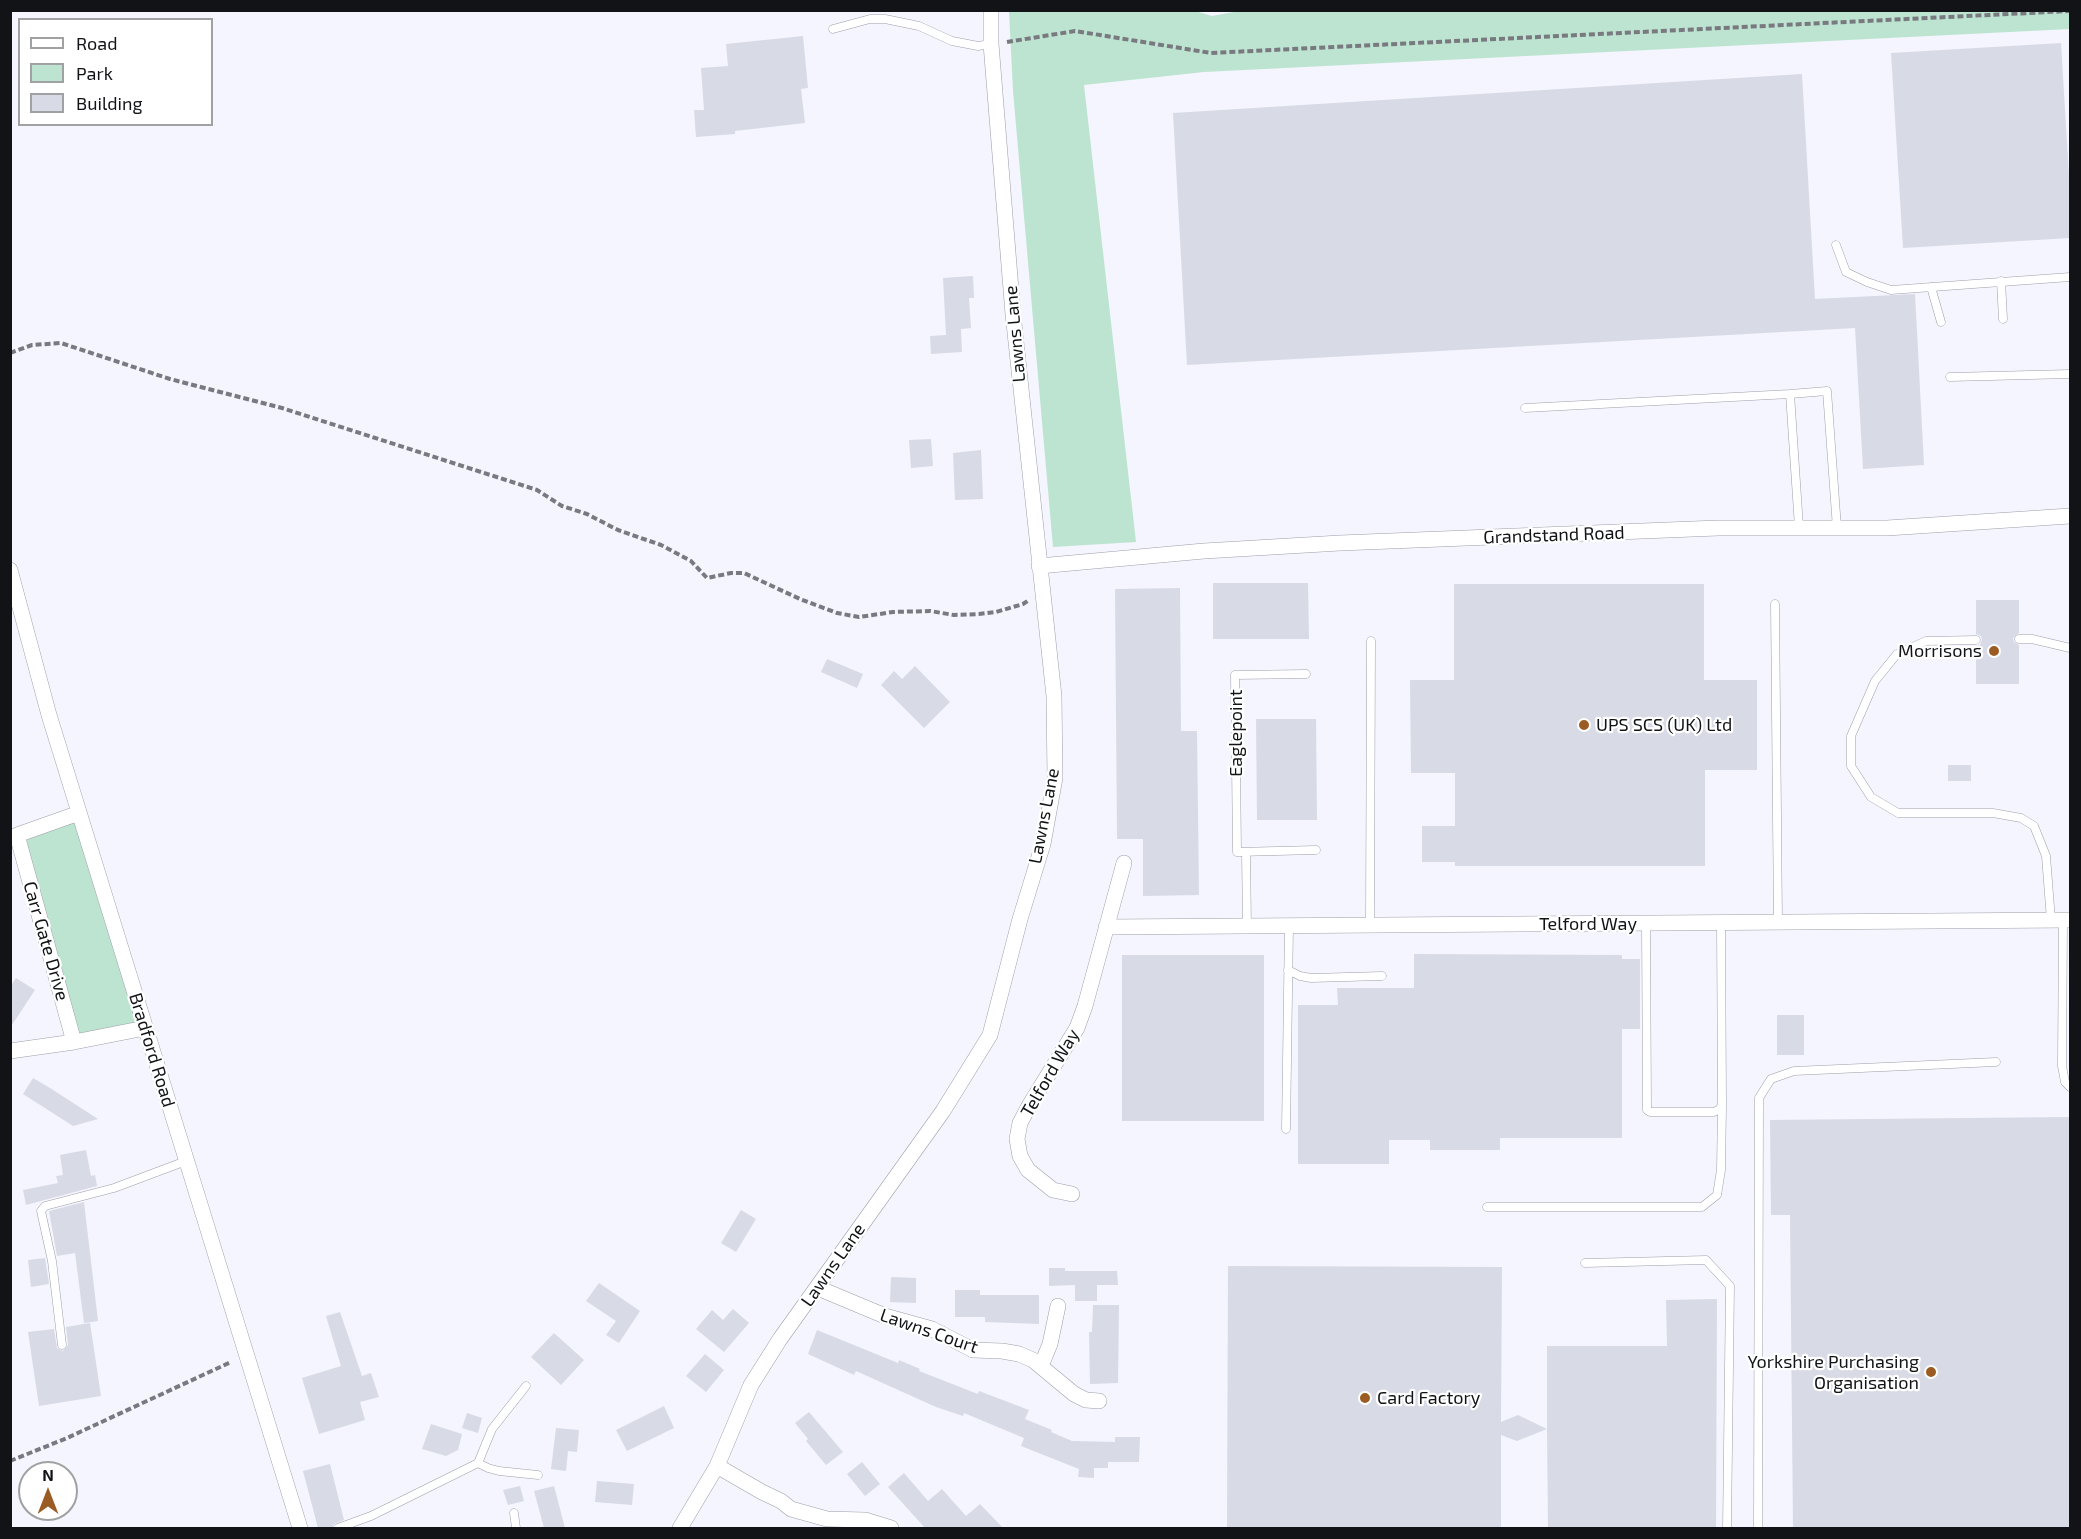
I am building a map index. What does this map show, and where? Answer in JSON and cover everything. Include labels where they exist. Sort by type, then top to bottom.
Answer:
[{"type":"street","name":"Lawns Lane","points":[[680,1528],[717,1466],[751,1385],[838,1256],[943,1112],[990,1035],[1020,919],[1043,844],[1055,778],[1054,696],[1038,566],[1013,314],[991,44],[991,10]]},
{"type":"street","name":"Grandstand Road","points":[[1038,566],[1204,551],[1340,543],[1718,528],[1887,528],[2070,516]]},
{"type":"street","name":"Bradford Road","points":[[10,570],[49,715],[245,1356],[300,1528]]},
{"type":"street","name":"Carr Gate Drive","points":[[74,1042],[16,835],[79,813]]},
{"type":"street","name":"Telford Way","points":[[1072,1194],[1053,1190],[1028,1170],[1020,1156],[1017,1139],[1020,1123],[1029,1106],[1077,1028],[1124,863]]},
{"type":"street","name":"Telford Way","points":[[1107,927],[2061,920]]},
{"type":"street","points":[[10,1051],[74,1042],[145,1028]]},
{"type":"street","name":"Lawns Court","points":[[818,1288],[885,1316],[932,1329],[973,1350],[1019,1354],[1033,1360],[1074,1394],[1086,1400],[1099,1401]]},
{"type":"street","points":[[1041,1366],[1050,1344],[1058,1306]]},
{"type":"street","points":[[717,1466],[781,1501],[791,1509],[827,1519],[865,1520],[891,1528]]},
{"type":"lane","points":[[833,29],[870,19],[885,19],[919,26],[952,40],[978,46],[991,44]]},
{"type":"lane","points":[[1836,245],[1846,272],[1891,290],[2070,277]]},
{"type":"lane","points":[[2001,281],[2003,319]]},
{"type":"lane","points":[[1931,286],[1941,322]]},
{"type":"lane","points":[[1950,377],[2070,374]]},
{"type":"lane","points":[[1525,408],[1827,391],[1837,528]]},
{"type":"lane","points":[[1790,394],[1799,527]]},
{"type":"lane","points":[[1775,604],[1778,923]]},
{"type":"lane","points":[[2019,639],[2032,639],[2070,648]]},
{"type":"lane","points":[[1976,640],[1926,641],[1897,654],[1875,681],[1851,736],[1851,766],[1872,796],[1898,813],[1993,813],[2021,818],[2034,826],[2046,856],[2061,920],[2062,1066],[2065,1082],[2070,1088]]},
{"type":"lane","points":[[1370,925],[1371,641]]},
{"type":"lane","name":"Eaglepoint","points":[[1247,926],[1246,852],[1237,852],[1235,675],[1306,674]]},
{"type":"lane","points":[[1246,852],[1316,850]]},
{"type":"lane","points":[[1646,923],[1647,1110],[1650,1112],[1714,1112],[1720,1109],[1722,1104]]},
{"type":"lane","points":[[1487,1207],[1702,1207],[1717,1195],[1721,1170],[1722,1104],[1721,923]]},
{"type":"lane","points":[[1286,1129],[1289,926]]},
{"type":"lane","points":[[1288,970],[1311,978],[1382,976]]},
{"type":"lane","points":[[1758,1528],[1759,1098],[1772,1079],[1794,1071],[1996,1062]]},
{"type":"lane","points":[[62,1345],[52,1261],[41,1211],[45,1206],[114,1188],[186,1161]]},
{"type":"lane","points":[[1585,1263],[1706,1260],[1730,1286],[1727,1528]]},
{"type":"lane","points":[[338,1528],[371,1516],[478,1463],[492,1428],[526,1386]]},
{"type":"lane","points":[[478,1463],[499,1471],[537,1475]]},
{"type":"lane","points":[[514,1513],[516,1528]]},
{"type":"path","points":[[991,44],[1076,31],[1211,53],[2070,11]]},
{"type":"path","points":[[10,353],[32,345],[61,343],[170,379],[282,408],[537,490],[562,506],[587,514],[618,530],[661,545],[691,561],[707,578],[744,573],[837,613],[860,617],[921,611],[954,615],[979,614],[996,612],[1023,604],[1041,591]]},
{"type":"path","points":[[10,1461],[67,1438],[245,1356]]},
{"type":"green space","points":[[1245,10],[2070,10],[2070,29],[1204,72],[1084,85],[1136,542],[1053,547],[1013,91],[1009,11],[1195,11],[1212,16]]},
{"type":"green space","points":[[79,813],[145,1028],[74,1042],[17,835]]},
{"type":"building","points":[[803,36],[808,88],[801,89],[805,123],[735,131],[735,134],[696,137],[694,110],[704,110],[701,68],[728,66],[726,44]]},
{"type":"building","points":[[2061,43],[2070,193],[2070,238],[1903,248],[1891,53]]},
{"type":"building","points":[[1802,74],[1815,299],[1915,294],[1924,465],[1863,469],[1855,328],[1187,365],[1173,113]]},
{"type":"building","points":[[973,276],[974,298],[969,298],[971,328],[961,329],[962,352],[931,354],[930,336],[946,335],[943,278]]},
{"type":"building","points":[[931,439],[933,466],[911,468],[909,440]]},
{"type":"building","points":[[981,450],[983,499],[955,500],[953,453]]},
{"type":"building","points":[[1213,583],[1308,583],[1309,639],[1213,639]]},
{"type":"building","name":"UPS SCS (UK) Ltd","points":[[1454,584],[1704,584],[1704,680],[1757,680],[1757,770],[1705,770],[1705,866],[1455,866],[1455,862],[1422,862],[1422,826],[1455,826],[1455,773],[1411,773],[1410,680],[1454,680]]},
{"type":"building","points":[[1180,588],[1181,731],[1197,731],[1199,895],[1143,896],[1143,839],[1117,839],[1115,589]]},
{"type":"building","points":[[1976,600],[2019,600],[2019,633],[2013,638],[2014,642],[2019,645],[2019,684],[1976,684],[1976,646],[1980,645],[1982,640],[1981,636],[1976,634]]},
{"type":"building","points":[[827,659],[863,674],[857,688],[821,672]]},
{"type":"building","points":[[915,666],[950,702],[924,728],[881,685],[894,671],[902,679]]},
{"type":"building","points":[[1256,719],[1316,719],[1317,820],[1257,820]]},
{"type":"building","points":[[1948,765],[1971,765],[1971,781],[1948,781]]},
{"type":"building","points":[[1414,954],[1622,955],[1622,959],[1640,959],[1640,1029],[1622,1029],[1622,1138],[1500,1138],[1500,1150],[1430,1150],[1430,1140],[1389,1140],[1389,1164],[1298,1164],[1298,1005],[1338,1005],[1337,988],[1414,988]]},
{"type":"building","points":[[1122,955],[1264,955],[1264,1121],[1122,1121]]},
{"type":"building","points":[[16,978],[35,990],[10,1028],[10,987]]},
{"type":"building","points":[[1777,1015],[1804,1015],[1804,1055],[1777,1055]]},
{"type":"building","points":[[33,1078],[98,1119],[73,1126],[23,1094]]},
{"type":"building","name":"Yorkshire Purchasing Organisation","points":[[2070,1117],[2070,1528],[1793,1528],[1790,1215],[1771,1215],[1770,1120]]},
{"type":"building","points":[[86,1150],[91,1176],[95,1175],[97,1186],[26,1205],[23,1190],[58,1183],[56,1176],[63,1175],[60,1155]]},
{"type":"building","points":[[84,1202],[98,1321],[84,1323],[75,1253],[57,1256],[49,1211]]},
{"type":"building","points":[[741,1210],[756,1219],[736,1252],[721,1243]]},
{"type":"building","points":[[45,1258],[49,1284],[31,1287],[28,1260]]},
{"type":"building","name":"Card Factory","points":[[1228,1266],[1502,1267],[1501,1422],[1518,1415],[1547,1429],[1517,1441],[1501,1435],[1501,1528],[1227,1528]]},
{"type":"building","points":[[1049,1268],[1065,1268],[1065,1271],[1117,1271],[1118,1285],[1097,1285],[1097,1301],[1075,1301],[1075,1285],[1049,1286]]},
{"type":"building","points":[[891,1277],[916,1278],[916,1303],[890,1302]]},
{"type":"building","points":[[599,1283],[640,1311],[619,1343],[606,1335],[616,1321],[586,1301]]},
{"type":"building","points":[[955,1290],[980,1290],[980,1295],[1039,1295],[1039,1324],[985,1322],[985,1317],[955,1317]]},
{"type":"building","points":[[1717,1299],[1716,1528],[1548,1528],[1547,1346],[1667,1346],[1666,1300]]},
{"type":"building","points":[[1093,1305],[1119,1305],[1118,1383],[1090,1384],[1089,1332],[1092,1332]]},
{"type":"building","points":[[733,1309],[749,1323],[724,1352],[696,1329],[712,1310],[723,1320]]},
{"type":"building","points":[[340,1312],[362,1376],[371,1373],[379,1397],[360,1402],[365,1420],[319,1434],[302,1378],[341,1366],[326,1316]]},
{"type":"building","points":[[90,1323],[101,1396],[39,1406],[28,1332],[54,1329],[57,1348],[63,1351],[68,1345],[66,1327]]},
{"type":"building","points":[[817,1330],[898,1363],[899,1360],[920,1369],[919,1371],[978,1394],[979,1391],[1029,1410],[1025,1419],[1072,1441],[1115,1442],[1115,1437],[1140,1437],[1139,1462],[1108,1462],[1108,1468],[1094,1468],[1094,1478],[1078,1477],[1079,1469],[1021,1446],[1024,1438],[964,1413],[963,1416],[936,1407],[856,1371],[854,1375],[808,1354]]},
{"type":"building","points":[[554,1333],[584,1360],[561,1385],[531,1357]]},
{"type":"building","points":[[705,1354],[724,1370],[706,1392],[686,1376]]},
{"type":"building","points":[[664,1406],[674,1428],[627,1451],[616,1430]]},
{"type":"building","points":[[809,1412],[843,1452],[826,1465],[806,1441],[808,1439],[795,1423]]},
{"type":"building","points":[[467,1413],[482,1418],[478,1433],[462,1428]]},
{"type":"building","points":[[431,1424],[462,1434],[458,1450],[446,1456],[422,1449]]},
{"type":"building","points":[[556,1428],[579,1430],[577,1452],[568,1451],[566,1471],[551,1469]]},
{"type":"building","points":[[862,1462],[880,1484],[865,1496],[847,1474]]},
{"type":"building","points":[[330,1464],[344,1520],[334,1524],[332,1528],[318,1528],[303,1471]]},
{"type":"building","points":[[904,1473],[928,1501],[942,1489],[966,1516],[980,1504],[1003,1528],[925,1528],[888,1487]]},
{"type":"building","points":[[597,1481],[634,1484],[632,1505],[595,1502]]},
{"type":"building","points":[[520,1486],[524,1501],[508,1505],[503,1490]]},
{"type":"building","points":[[554,1486],[565,1528],[544,1528],[534,1491]]},
{"type":"place","name":"Morrisons","points":[[1994,651]]},
{"type":"place","name":"UPS SCS (UK) Ltd","points":[[1584,725]]},
{"type":"place","name":"Yorkshire Purchasing Organisation","points":[[1931,1372]]},
{"type":"place","name":"Card Factory","points":[[1365,1398]]}]
